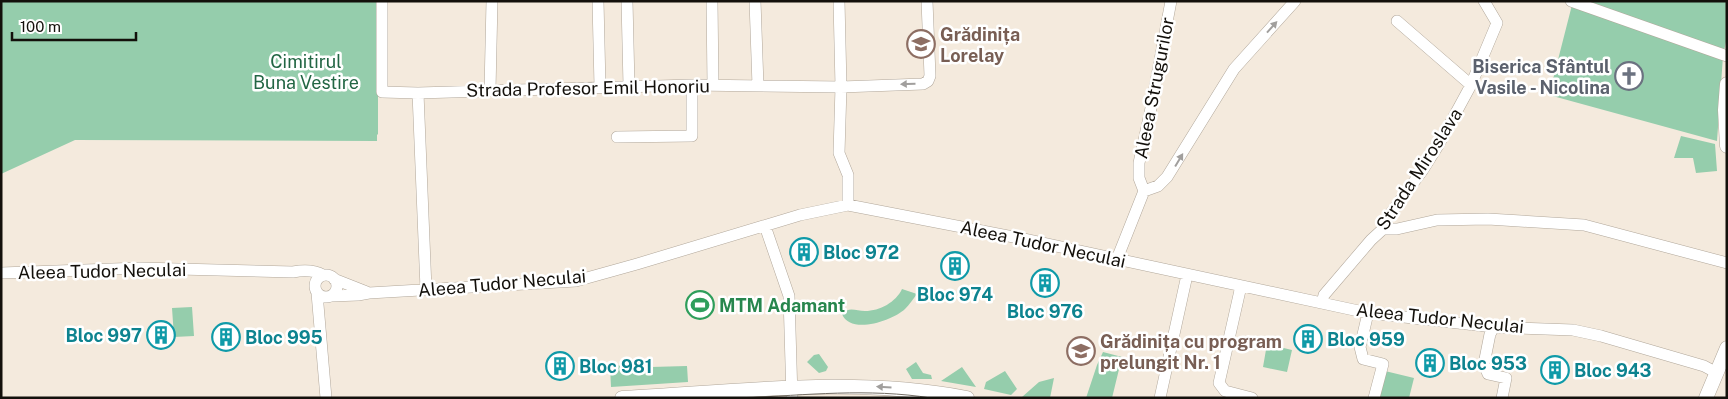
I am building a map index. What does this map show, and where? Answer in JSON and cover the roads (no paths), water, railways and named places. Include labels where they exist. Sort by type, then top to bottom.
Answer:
[{"type":"main road","points":[[1727,84],[1727,146]]},
{"type":"main road","points":[[1706,398],[1727,348]]},
{"type":"main road","points":[[622,398],[771,394],[837,387],[879,387],[908,389],[967,398]]},
{"type":"street","name":"Strada Profesor Emil Honoriu","points":[[382,1],[382,92],[692,85],[840,87],[926,83],[930,76],[927,1]]},
{"type":"street","points":[[490,90],[492,1]]},
{"type":"street","points":[[598,1],[600,87]]},
{"type":"street","points":[[627,1],[629,86]]},
{"type":"street","points":[[712,1],[713,85]]},
{"type":"street","points":[[756,1],[758,86]]},
{"type":"street","points":[[839,1],[839,153],[848,176],[848,205]]},
{"type":"street","name":"Aleea Strugurilor","points":[[1144,191],[1139,178],[1139,163],[1171,1]]},
{"type":"street","points":[[1117,259],[1144,191],[1158,186],[1167,177],[1234,69],[1295,1]]},
{"type":"street","name":"Strada Miroslava","points":[[1322,303],[1324,295],[1371,240],[1383,229],[1388,217],[1422,171],[1439,144],[1471,85],[1497,23],[1484,1]]},
{"type":"street","points":[[1571,1],[1727,56]]},
{"type":"street","points":[[1397,21],[1471,85]]},
{"type":"street","points":[[617,137],[692,136],[692,85]]},
{"type":"street","points":[[418,92],[426,289]]},
{"type":"street","name":"Aleea Tudor Neculai","points":[[322,293],[358,295],[426,289],[576,281],[800,215],[848,205],[1117,259],[1368,313],[1494,326],[1573,330],[1704,366],[1716,373]]},
{"type":"street","points":[[1383,229],[1396,229],[1437,220],[1488,219],[1584,225],[1727,263]]},
{"type":"street","points":[[765,226],[789,296],[792,393]]},
{"type":"street","name":"Aleea Tudor Neculai","points":[[1,273],[140,268],[293,272],[302,270],[329,275],[334,279],[369,293]]},
{"type":"street","points":[[293,272],[322,293]]},
{"type":"street","points":[[323,275],[315,281],[322,293],[318,314],[326,398]]},
{"type":"street","points":[[1160,398],[1188,275]]},
{"type":"street","points":[[322,293],[337,288],[334,279]]},
{"type":"street","points":[[1241,286],[1219,384],[1224,392],[1252,398]]},
{"type":"street","points":[[1368,313],[1360,347],[1363,358],[1383,364],[1374,398]]},
{"type":"street","points":[[1494,326],[1490,334],[1484,364],[1488,374],[1506,378],[1502,398]]},
{"type":"tram line","points":[[744,398],[861,393],[884,393],[931,398]]},
{"type":"place","name":"Grădinița Lorelay","points":[[921,44]]},
{"type":"place","name":"Biserica Sfântul Vasile - Nicolina","points":[[1629,76]]},
{"type":"place","name":"Bloc 972","points":[[804,252]]},
{"type":"place","name":"Bloc 974","points":[[955,266]]},
{"type":"place","name":"Bloc 976","points":[[1045,283]]},
{"type":"place","name":"MTM Adamant","points":[[700,305]]},
{"type":"place","name":"Bloc 997","points":[[161,335]]},
{"type":"place","name":"Bloc 995","points":[[226,337]]},
{"type":"place","name":"Bloc 959","points":[[1308,339]]},
{"type":"place","name":"Grădinița cu program prelungit Nr. 1","points":[[1081,351]]},
{"type":"place","name":"Bloc 953","points":[[1430,363]]},
{"type":"place","name":"Bloc 981","points":[[560,366]]},
{"type":"place","name":"Bloc 943","points":[[1555,370]]},
{"type":"park label","name":"Cimitirul Buna Vestire","points":[[306,71]]}]
